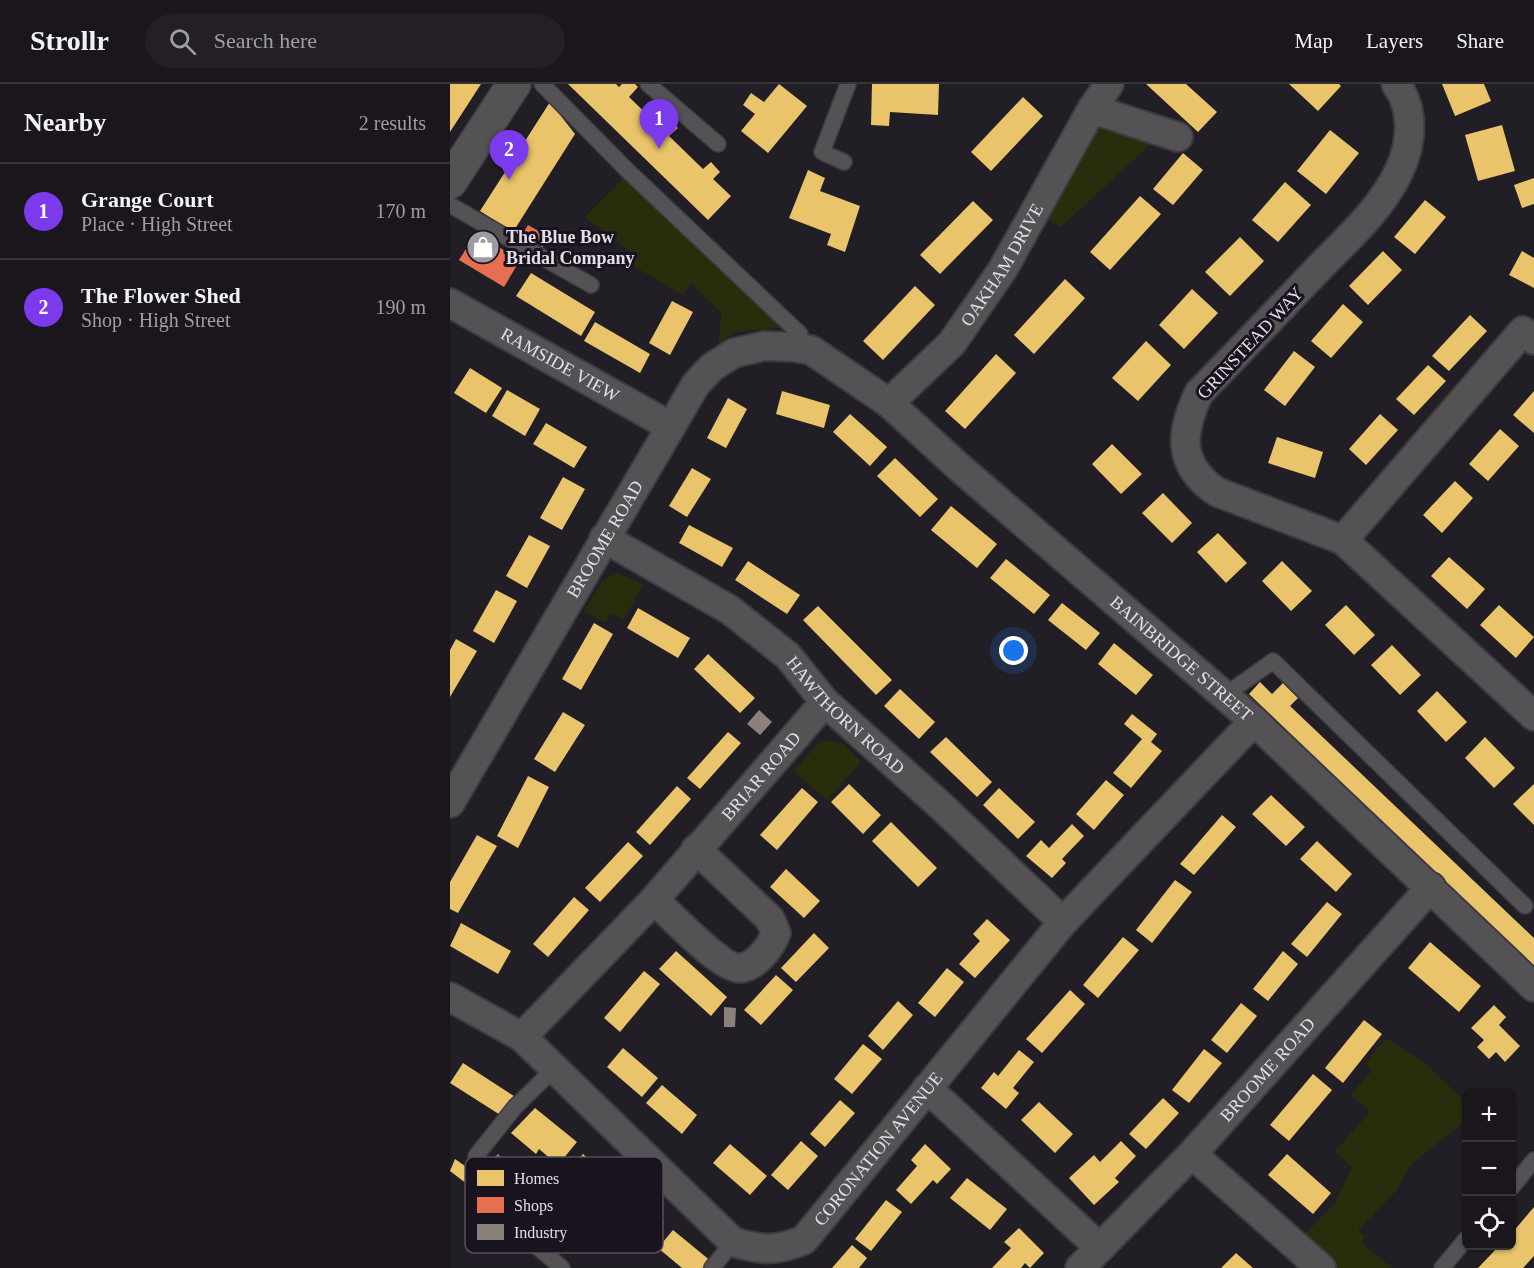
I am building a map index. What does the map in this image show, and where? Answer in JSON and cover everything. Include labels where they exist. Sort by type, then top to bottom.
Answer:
[{"type":"street","points":[[450,182],[514,84]]},
{"type":"street","name":"OAKHAM DRIVE","points":[[889,403],[952,343],[1003,269],[1092,109],[1110,84]]},
{"type":"street","name":"GRINSTEAD WAY","points":[[1396,84],[1402,92],[1409,116],[1409,141],[1399,171],[1364,222],[1199,393],[1189,416],[1185,441],[1189,462],[1199,480],[1217,492],[1343,540],[1534,716]]},
{"type":"street","points":[[1092,109],[1178,137]]},
{"type":"street","name":"RAMSIDE VIEW","points":[[450,303],[670,426]]},
{"type":"street","points":[[1343,540],[1522,331],[1534,340]]},
{"type":"street","name":"BAINBRIDGE STREET","points":[[805,342],[889,403],[960,468],[1225,695],[1431,887],[1534,987]]},
{"type":"street","name":"BROOME ROAD","points":[[450,803],[696,384],[712,367],[734,353],[764,346],[805,342]]},
{"type":"street","name":"HAWTHORN ROAD","points":[[604,538],[730,610],[788,656],[825,702],[940,804],[1063,922]]},
{"type":"street","name":"BRIAR ROAD","points":[[522,1037],[654,900],[825,702]]},
{"type":"street","name":"CORONATION AVENUE","points":[[733,1242],[753,1248],[778,1250],[804,1240],[1063,922],[1254,721]]},
{"type":"street","points":[[654,900],[724,963],[740,968],[753,964],[772,944],[776,933],[770,918],[696,849]]},
{"type":"street","name":"BROOME ROAD","points":[[1080,1268],[1192,1154],[1431,887]]},
{"type":"street","points":[[450,997],[522,1037],[645,1157]]},
{"type":"street","points":[[927,1088],[1101,1248]]},
{"type":"street","points":[[1192,1154],[1320,1268]]},
{"type":"street","points":[[663,1174],[733,1242]]},
{"type":"lane","points":[[542,84],[629,172],[805,342]]},
{"type":"lane","points":[[648,84],[718,144]]},
{"type":"lane","points":[[844,162],[822,153],[848,84]]},
{"type":"lane","points":[[450,205],[591,285]]},
{"type":"lane","points":[[1225,695],[1273,661],[1525,906]]},
{"type":"lane","points":[[476,1156],[515,1107],[554,1069]]},
{"type":"lane","points":[[1516,1182],[1534,1160]]},
{"type":"lane","points":[[712,1268],[733,1242]]},
{"type":"lane","points":[[1442,1268],[1462,1245]]},
{"type":"lane","points":[[544,1253],[562,1268]]},
{"type":"green space","points":[[1095,125],[1153,142],[1061,227],[1046,219]]},
{"type":"green space","points":[[629,172],[789,327],[735,332],[719,343],[721,312],[691,283],[683,295],[630,264],[636,256],[585,217]]},
{"type":"green space","points":[[617,573],[644,584],[623,620],[610,614],[605,623],[585,611],[602,581]]},
{"type":"green space","points":[[827,740],[845,744],[861,762],[827,800],[793,771],[819,743]]},
{"type":"green space","points":[[1386,1038],[1426,1064],[1462,1098],[1462,1123],[1413,1163],[1395,1192],[1358,1230],[1365,1237],[1361,1242],[1392,1268],[1338,1268],[1303,1236],[1335,1203],[1352,1167],[1335,1151],[1370,1112],[1351,1095],[1372,1070],[1365,1064]]},
{"type":"building: Homes","points":[[450,84],[481,84],[450,132]]},
{"type":"building: Homes","points":[[568,84],[616,84],[619,87],[622,84],[635,84],[638,87],[629,97],[660,127],[669,118],[678,128],[669,136],[703,169],[711,162],[720,172],[713,179],[731,196],[708,220]]},
{"type":"building: Homes","points":[[779,84],[807,106],[768,153],[741,131],[755,114],[743,105],[751,93],[764,102]]},
{"type":"building: Homes","points":[[872,84],[939,84],[938,115],[890,112],[889,126],[871,125]]},
{"type":"building: Homes","points":[[1146,84],[1186,84],[1217,112],[1198,132]]},
{"type":"building: Homes","points":[[1289,84],[1339,84],[1341,86],[1318,111]]},
{"type":"building: Homes","points":[[1442,84],[1484,84],[1491,101],[1455,116]]},
{"type":"building: Homes","points":[[1023,97],[1043,116],[991,171],[971,152]]},
{"type":"building: Homes","points":[[550,102],[575,134],[513,232],[480,211]]},
{"type":"building: Homes","points":[[1502,125],[1515,171],[1478,181],[1465,135]]},
{"type":"building: Homes","points":[[1330,130],[1359,153],[1326,194],[1297,171]]},
{"type":"building: Homes","points":[[1183,153],[1203,170],[1173,205],[1153,189]]},
{"type":"building: Homes","points":[[808,170],[825,178],[820,191],[860,206],[845,252],[827,245],[831,234],[789,218]]},
{"type":"building: Homes","points":[[1534,178],[1534,204],[1522,208],[1514,185]]},
{"type":"building: Homes","points":[[1285,182],[1311,205],[1278,242],[1252,220]]},
{"type":"building: Homes","points":[[1140,196],[1161,214],[1110,270],[1090,252]]},
{"type":"building: Homes","points":[[1425,200],[1446,217],[1415,254],[1394,237]]},
{"type":"building: Homes","points":[[973,201],[993,220],[940,274],[920,255]]},
{"type":"building: Homes","points":[[1240,237],[1264,261],[1230,296],[1205,272]]},
{"type":"building: Homes","points":[[1383,251],[1402,270],[1368,305],[1349,286]]},
{"type":"building: Homes","points":[[1522,251],[1534,258],[1534,288],[1509,275]]},
{"type":"building: Homes","points":[[531,273],[595,312],[581,336],[516,296]]},
{"type":"building: Homes","points":[[1065,279],[1085,298],[1034,354],[1014,335]]},
{"type":"building: Homes","points":[[915,286],[935,305],[883,360],[863,341]]},
{"type":"building: Homes","points":[[1192,289],[1218,313],[1184,349],[1159,325]]},
{"type":"building: Homes","points":[[672,301],[693,312],[670,355],[649,343]]},
{"type":"building: Homes","points":[[1343,304],[1363,322],[1331,358],[1311,341]]},
{"type":"building: Homes","points":[[1470,315],[1487,331],[1449,371],[1432,356]]},
{"type":"building: Homes","points":[[595,322],[650,354],[640,373],[584,341]]},
{"type":"building: Homes","points":[[1146,341],[1171,365],[1138,401],[1112,378]]},
{"type":"building: Homes","points":[[1294,351],[1315,367],[1285,406],[1264,390]]},
{"type":"building: Homes","points":[[996,354],[1016,373],[965,429],[945,411]]},
{"type":"building: Homes","points":[[1428,365],[1446,381],[1414,415],[1396,399]]},
{"type":"building: Homes","points":[[470,368],[502,388],[486,413],[454,393]]},
{"type":"building: Homes","points":[[507,390],[540,409],[525,436],[492,416]]},
{"type":"building: Homes","points":[[782,391],[830,405],[824,428],[776,414]]},
{"type":"building: Homes","points":[[1534,391],[1534,433],[1513,415]]},
{"type":"building: Homes","points":[[728,398],[747,409],[726,448],[707,438]]},
{"type":"building: Homes","points":[[850,414],[887,447],[870,466],[833,432]]},
{"type":"building: Homes","points":[[1380,414],[1398,430],[1366,465],[1349,449]]},
{"type":"building: Homes","points":[[546,423],[587,447],[574,468],[533,444]]},
{"type":"building: Homes","points":[[1500,429],[1519,446],[1488,481],[1469,464]]},
{"type":"building: Homes","points":[[1277,437],[1323,452],[1315,478],[1268,463]]},
{"type":"building: Homes","points":[[1112,444],[1142,474],[1121,494],[1092,464]]},
{"type":"building: Homes","points":[[895,458],[938,499],[920,517],[877,476]]},
{"type":"building: Homes","points":[[692,468],[711,479],[687,517],[669,506]]},
{"type":"building: Homes","points":[[563,477],[585,489],[562,530],[540,518]]},
{"type":"building: Homes","points":[[1455,481],[1473,498],[1442,533],[1423,515]]},
{"type":"building: Homes","points":[[1163,493],[1192,523],[1172,543],[1142,513]]},
{"type":"building: Homes","points":[[951,506],[997,544],[977,568],[931,530]]},
{"type":"building: Homes","points":[[689,525],[733,548],[722,567],[679,543]]},
{"type":"building: Homes","points":[[1218,533],[1247,563],[1226,583],[1197,552]]},
{"type":"building: Homes","points":[[529,535],[550,546],[527,588],[506,576]]},
{"type":"building: Homes","points":[[1449,557],[1485,589],[1467,609],[1431,576]]},
{"type":"building: Homes","points":[[1006,559],[1050,595],[1034,614],[990,578]]},
{"type":"building: Homes","points":[[748,561],[800,595],[787,614],[735,580]]},
{"type":"building: Homes","points":[[1282,561],[1312,591],[1291,611],[1262,581]]},
{"type":"building: Homes","points":[[496,590],[517,601],[494,643],[473,631]]},
{"type":"building: Homes","points":[[1062,603],[1100,633],[1086,650],[1048,620]]},
{"type":"building: Homes","points":[[1346,605],[1375,635],[1354,655],[1325,625]]},
{"type":"building: Homes","points":[[1499,605],[1534,637],[1516,658],[1480,625]]},
{"type":"building: Homes","points":[[818,606],[892,680],[876,695],[803,620]]},
{"type":"building: Homes","points":[[638,608],[690,638],[678,658],[627,628]]},
{"type":"building: Homes","points":[[594,623],[613,634],[581,690],[562,679]]},
{"type":"building: Homes","points":[[456,639],[477,651],[450,697],[450,650]]},
{"type":"building: Homes","points":[[1114,643],[1153,675],[1136,695],[1098,664]]},
{"type":"building: Homes","points":[[1392,645],[1421,675],[1400,695],[1371,665]]},
{"type":"building: Homes","points":[[708,654],[755,698],[740,713],[694,669]]},
{"type":"building: Homes","points":[[1260,682],[1272,694],[1283,683],[1298,698],[1290,706],[1534,938],[1534,967],[1249,694]]},
{"type":"building: Homes","points":[[900,689],[935,722],[919,739],[884,706]]},
{"type":"building: Homes","points":[[1437,691],[1467,722],[1446,742],[1417,711]]},
{"type":"building: Homes","points":[[563,712],[585,725],[555,772],[534,759]]},
{"type":"building: Homes","points":[[1132,714],[1157,734],[1151,742],[1162,751],[1131,788],[1113,773],[1142,739],[1124,724]]},
{"type":"building: Homes","points":[[728,732],[741,743],[700,789],[687,778]]},
{"type":"building: Homes","points":[[946,737],[992,782],[977,797],[930,752]]},
{"type":"building: Homes","points":[[1485,737],[1515,768],[1494,788],[1465,758]]},
{"type":"building: Homes","points":[[528,776],[549,787],[518,848],[497,836]]},
{"type":"building: Homes","points":[[1106,780],[1124,795],[1094,830],[1076,814]]},
{"type":"building: Homes","points":[[849,784],[881,815],[863,834],[831,802]]},
{"type":"building: Homes","points":[[1534,784],[1534,825],[1513,804]]},
{"type":"building: Homes","points":[[677,786],[691,799],[650,845],[636,832]]},
{"type":"building: Homes","points":[[802,788],[818,802],[777,850],[760,835]]},
{"type":"building: Homes","points":[[999,788],[1035,822],[1018,839],[983,805]]},
{"type":"building: Homes","points":[[1271,795],[1305,827],[1286,846],[1252,814]]},
{"type":"building: Homes","points":[[1222,815],[1236,827],[1194,875],[1180,864]]},
{"type":"building: Homes","points":[[891,822],[937,868],[918,887],[872,841]]},
{"type":"building: Homes","points":[[1072,824],[1084,836],[1062,859],[1066,863],[1052,878],[1026,856],[1041,840],[1049,848]]},
{"type":"building: Homes","points":[[477,835],[497,846],[458,913],[450,909],[450,882]]},
{"type":"building: Homes","points":[[1317,841],[1352,874],[1336,892],[1300,859]]},
{"type":"building: Homes","points":[[628,842],[643,856],[600,902],[585,888]]},
{"type":"building: Homes","points":[[786,869],[820,901],[804,918],[770,887]]},
{"type":"building: Homes","points":[[1175,880],[1192,892],[1152,943],[1136,930]]},
{"type":"building: Homes","points":[[574,897],[589,910],[548,957],[533,944]]},
{"type":"building: Homes","points":[[1327,902],[1342,914],[1307,957],[1291,944]]},
{"type":"building: Homes","points":[[987,919],[1010,940],[975,978],[959,964],[980,941],[973,934]]},
{"type":"building: Homes","points":[[461,923],[511,951],[498,974],[450,946]]},
{"type":"building: Homes","points":[[814,933],[829,948],[796,982],[781,968]]},
{"type":"building: Homes","points":[[1123,937],[1139,950],[1098,998],[1083,985]]},
{"type":"building: Homes","points":[[1430,942],[1481,986],[1459,1012],[1408,968]]},
{"type":"building: Homes","points":[[676,951],[727,997],[711,1016],[659,969]]},
{"type":"building: Homes","points":[[1283,951],[1298,964],[1268,1001],[1253,989]]},
{"type":"building: Homes","points":[[947,968],[964,982],[935,1017],[918,1003]]},
{"type":"building: Homes","points":[[644,971],[660,984],[620,1032],[604,1018]]},
{"type":"building: Homes","points":[[776,975],[793,990],[761,1025],[744,1010]]},
{"type":"building: Homes","points":[[1070,990],[1085,1004],[1042,1053],[1026,1039]]},
{"type":"building: Homes","points":[[898,1001],[913,1015],[883,1050],[868,1036]]},
{"type":"building: Homes","points":[[1241,1003],[1257,1016],[1227,1053],[1211,1040]]},
{"type":"building: Homes","points":[[1494,1005],[1506,1017],[1499,1025],[1520,1046],[1505,1062],[1496,1052],[1489,1059],[1477,1047],[1484,1040],[1471,1028]]},
{"type":"building: Homes","points":[[1364,1020],[1382,1034],[1343,1083],[1325,1068]]},
{"type":"building: Homes","points":[[863,1044],[882,1059],[852,1094],[834,1079]]},
{"type":"building: Homes","points":[[623,1048],[658,1078],[642,1097],[607,1067]]},
{"type":"building: Homes","points":[[1204,1049],[1222,1063],[1189,1103],[1172,1090]]},
{"type":"building: Homes","points":[[1019,1050],[1034,1062],[1013,1088],[1019,1093],[1006,1109],[981,1088],[994,1072],[998,1076]]},
{"type":"building: Homes","points":[[463,1063],[517,1098],[505,1118],[450,1083]]},
{"type":"building: Homes","points":[[1313,1074],[1332,1090],[1289,1141],[1270,1125]]},
{"type":"building: Homes","points":[[662,1085],[697,1115],[682,1134],[646,1103]]},
{"type":"building: Homes","points":[[1163,1098],[1179,1113],[1146,1149],[1129,1134]]},
{"type":"building: Homes","points":[[840,1100],[855,1113],[825,1147],[810,1134]]},
{"type":"building: Homes","points":[[1039,1102],[1073,1134],[1055,1153],[1021,1120]]},
{"type":"building: Homes","points":[[535,1108],[577,1142],[565,1157],[548,1157],[539,1149],[536,1154],[511,1133]]},
{"type":"building: Homes","points":[[801,1141],[818,1156],[788,1190],[771,1175]]},
{"type":"building: Homes","points":[[1121,1141],[1136,1156],[1115,1178],[1119,1182],[1094,1205],[1069,1178],[1094,1155],[1100,1162]]},
{"type":"building: Homes","points":[[730,1144],[767,1176],[750,1195],[713,1163]]},
{"type":"building: Homes","points":[[925,1144],[951,1169],[937,1184],[933,1180],[911,1204],[896,1190],[917,1166],[911,1160]]},
{"type":"building: Homes","points":[[1287,1154],[1331,1193],[1313,1214],[1268,1175]]},
{"type":"building: Homes","points":[[455,1159],[465,1166],[465,1182],[450,1171]]},
{"type":"building: Homes","points":[[967,1178],[1007,1209],[990,1230],[950,1198]]},
{"type":"building: Homes","points":[[886,1200],[902,1212],[871,1251],[855,1239]]},
{"type":"building: Homes","points":[[1534,1207],[1534,1256],[1523,1268],[1478,1268],[1495,1250],[1516,1250],[1516,1228]]},
{"type":"building: Homes","points":[[1019,1228],[1044,1253],[1030,1268],[1025,1263],[1021,1268],[992,1268],[1011,1248],[1004,1242]]},
{"type":"building: Homes","points":[[673,1230],[712,1262],[707,1268],[682,1268],[663,1252],[663,1242]]},
{"type":"building: Homes","points":[[852,1245],[867,1258],[859,1268],[832,1268]]},
{"type":"building: Homes","points":[[1236,1253],[1253,1268],[1221,1268]]},
{"type":"building: Shops","points":[[528,225],[549,237],[541,250],[521,237]]},
{"type":"building: Shops","name":"The Blue Bow Bridal Company","points":[[476,233],[520,260],[504,287],[459,260]]},
{"type":"building: Industry","points":[[759,710],[772,722],[760,735],[747,724]]},
{"type":"building: Industry","points":[[724,1007],[736,1008],[735,1027],[724,1027]]},
{"type":"place","name":"Grange Court","points":[[659,149]]},
{"type":"place","name":"The Flower Shed","points":[[509,180]]},
{"type":"place","name":"The Blue Bow Bridal Company","points":[[483,247]]}]
